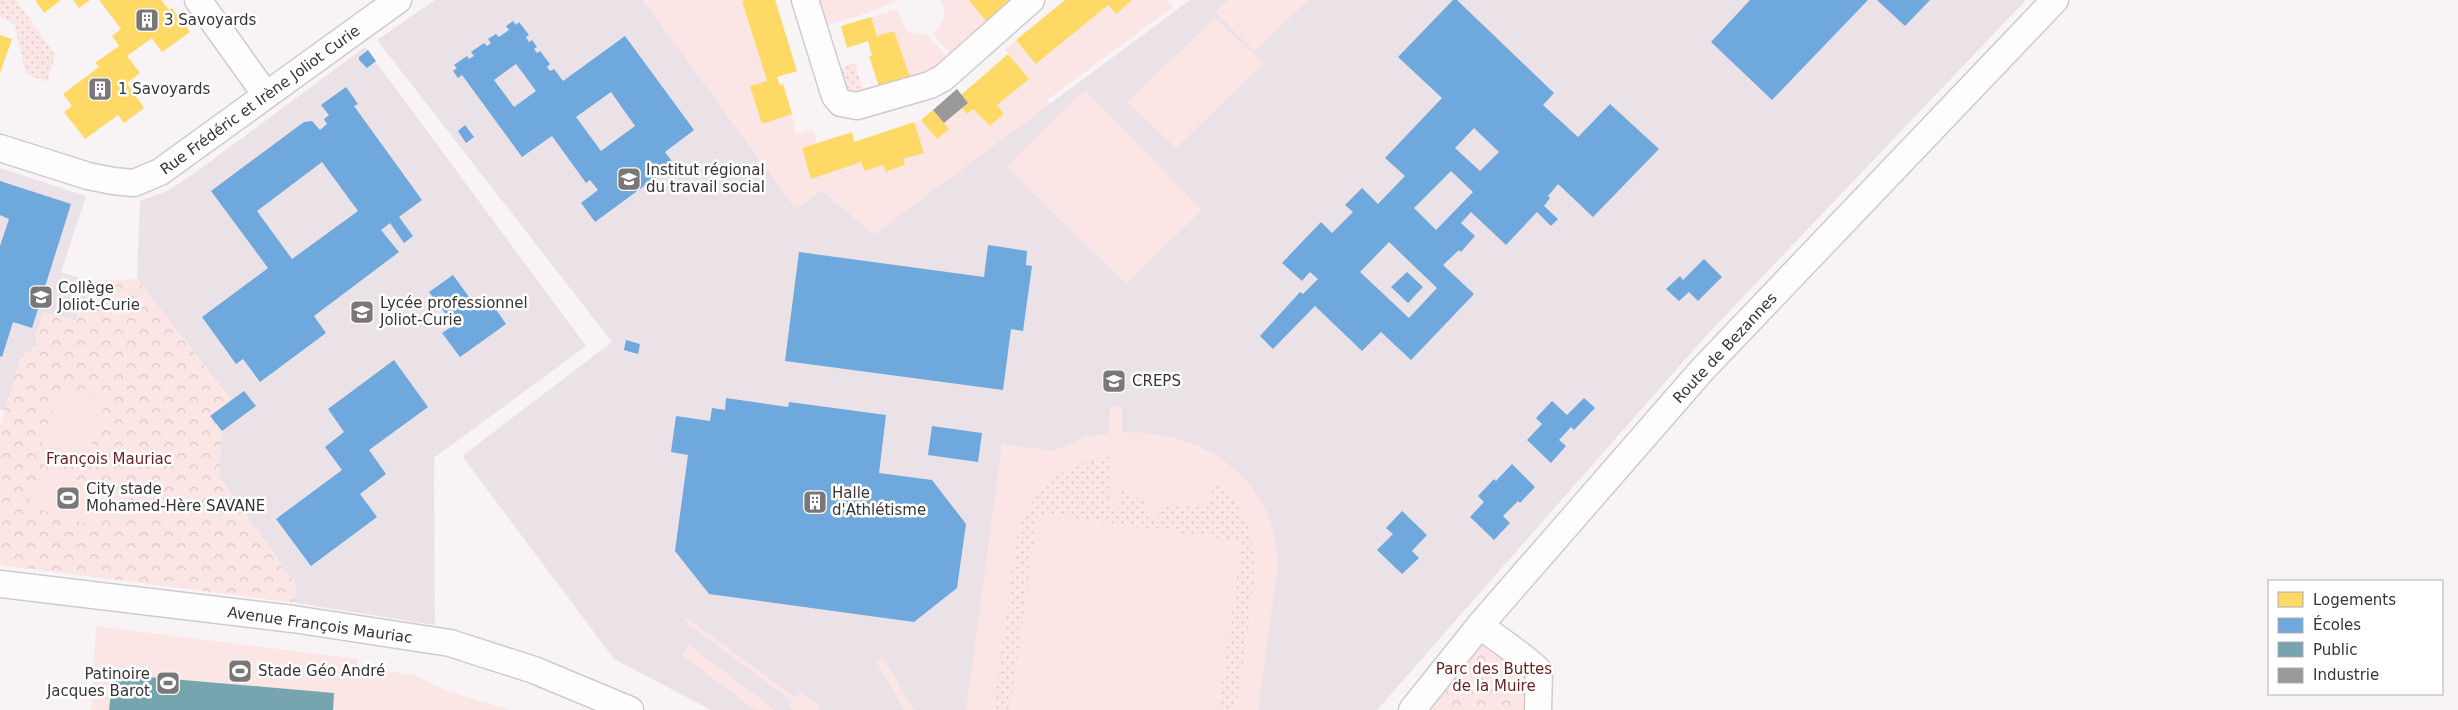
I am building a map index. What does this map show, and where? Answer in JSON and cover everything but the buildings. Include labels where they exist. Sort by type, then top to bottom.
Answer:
[{"type":"street","points":[[198,0],[266,95]]},
{"type":"street","name":"Rue Frédéric et Irène Joliot Curie","points":[[0,148],[88,176],[134,183],[160,172],[398,0]]},
{"type":"street","points":[[804,0],[835,96],[841,103],[857,106],[919,89],[943,78],[1031,0]]},
{"type":"street","name":"Route de Bezannes","points":[[1412,710],[1480,625],[1702,370],[2055,0]]},
{"type":"street","name":"Avenue François Mauriac","points":[[0,584],[293,619],[450,643],[534,670],[630,710]]},
{"type":"street","points":[[1480,625],[1496,639],[1527,658],[1539,671],[1538,710]]},
{"type":"shaded area","name":"CREPS","points":[[435,0],[643,0],[796,209],[821,190],[874,234],[1190,0],[2026,0],[1704,338],[1377,710],[711,710],[614,659],[462,456],[612,342],[377,40]]},
{"type":"shaded area","name":"Lycée professionnel Joliot-Curie","points":[[365,47],[586,346],[434,458],[435,625],[296,603],[296,585],[219,477],[222,431],[210,416],[231,400],[137,279],[140,201],[167,191],[192,175]]},
{"type":"shaded area","name":"Collège Joliot-Curie","points":[[0,168],[86,196],[61,272],[88,281],[75,323],[43,313],[31,353],[23,351],[5,411],[0,409]]},
{"type":"green space","points":[[0,0],[16,0],[55,55],[47,82],[26,74],[14,23],[0,18]]},
{"type":"green space","points":[[643,0],[742,0],[767,81],[750,86],[762,123],[792,114],[796,134],[813,129],[817,143],[802,148],[811,179],[861,162],[864,171],[884,165],[886,171],[905,166],[903,159],[924,152],[914,122],[921,120],[937,139],[949,129],[944,123],[962,108],[967,114],[973,109],[990,126],[1004,114],[997,105],[1029,79],[1005,50],[1016,40],[1037,64],[1108,5],[1116,14],[1132,0],[1167,0],[1173,7],[1047,100],[1050,104],[874,234],[821,190],[796,209]]},
{"type":"green space","points":[[817,0],[899,0],[868,13],[825,26]]},
{"type":"green space","points":[[940,0],[969,0],[990,26],[953,57],[932,33],[944,18],[944,9]]},
{"type":"green space","points":[[1228,0],[1308,0],[1254,51],[1216,12]]},
{"type":"green space","points":[[897,9],[903,24],[909,32],[928,35],[950,60],[936,72],[879,87],[910,77],[894,31],[877,36],[871,17]]},
{"type":"green space","points":[[1215,18],[1264,63],[1176,148],[1127,102]]},
{"type":"green space","points":[[855,63],[865,96],[848,97],[839,72],[847,65]]},
{"type":"green space","points":[[1085,90],[1202,210],[1126,284],[1006,167]]},
{"type":"green space","name":"François Mauriac","points":[[137,279],[231,401],[210,416],[222,431],[219,478],[296,585],[296,603],[0,565],[0,426],[23,351],[31,353],[43,313],[76,320],[88,281]]},
{"type":"green space","points":[[61,387],[106,401],[85,466],[40,451]]},
{"type":"green space","points":[[1110,406],[1122,407],[1122,432],[1152,433],[1181,440],[1204,449],[1225,461],[1242,476],[1257,494],[1268,514],[1275,538],[1278,564],[1258,710],[1236,710],[1251,606],[1254,567],[1253,548],[1249,530],[1242,513],[1230,497],[1214,482],[1207,504],[1161,507],[1158,518],[1144,515],[1146,503],[1122,487],[1121,508],[1109,508],[1110,456],[1093,459],[1064,471],[1042,490],[1025,515],[1018,531],[993,710],[966,710],[1002,444],[1054,451],[1087,436],[1109,434]]},
{"type":"green space","points":[[1110,456],[1109,508],[1122,486],[1146,503],[1158,518],[1161,507],[1207,504],[1214,482],[1230,497],[1242,513],[1250,530],[1255,566],[1252,605],[1236,710],[993,710],[1018,531],[1025,515],[1042,489],[1053,479],[1078,464]]},
{"type":"green space","name":"City stade Mohamed-Hère SAVANE","points":[[39,469],[108,489],[97,527],[28,506]]},
{"type":"green space","points":[[1038,513],[1242,542],[1218,710],[1010,710]]},
{"type":"green space","points":[[687,618],[796,698],[800,692],[820,706],[817,710],[794,710],[789,706],[792,701],[684,621]]},
{"type":"green space","name":"Stade Géo André","points":[[96,626],[358,659],[356,667],[415,675],[450,692],[510,710],[91,710]]},
{"type":"green space","name":"Parc des Buttes de la Muire","points":[[1481,643],[1524,660],[1532,710],[1431,710]]},
{"type":"green space","points":[[689,645],[775,710],[755,710],[682,655]]},
{"type":"green space","points":[[883,657],[914,710],[904,710],[876,661]]},
{"type":"place","name":"3 Savoyards","points":[[147,20]]},
{"type":"place","name":"1 Savoyards","points":[[100,89]]},
{"type":"place","name":"Institut régional du travail social","points":[[629,179]]},
{"type":"place","name":"Collège Joliot-Curie","points":[[41,297]]},
{"type":"place","name":"Lycée professionnel Joliot-Curie","points":[[362,312]]},
{"type":"place","name":"CREPS","points":[[1114,381]]},
{"type":"place","name":"City stade Mohamed-Hère SAVANE","points":[[68,498]]},
{"type":"place","name":"Halle d'Athlétisme","points":[[815,502]]},
{"type":"place","name":"Stade Géo André","points":[[240,671]]},
{"type":"place","name":"Patinoire Jacques Barot","points":[[168,683]]}]
